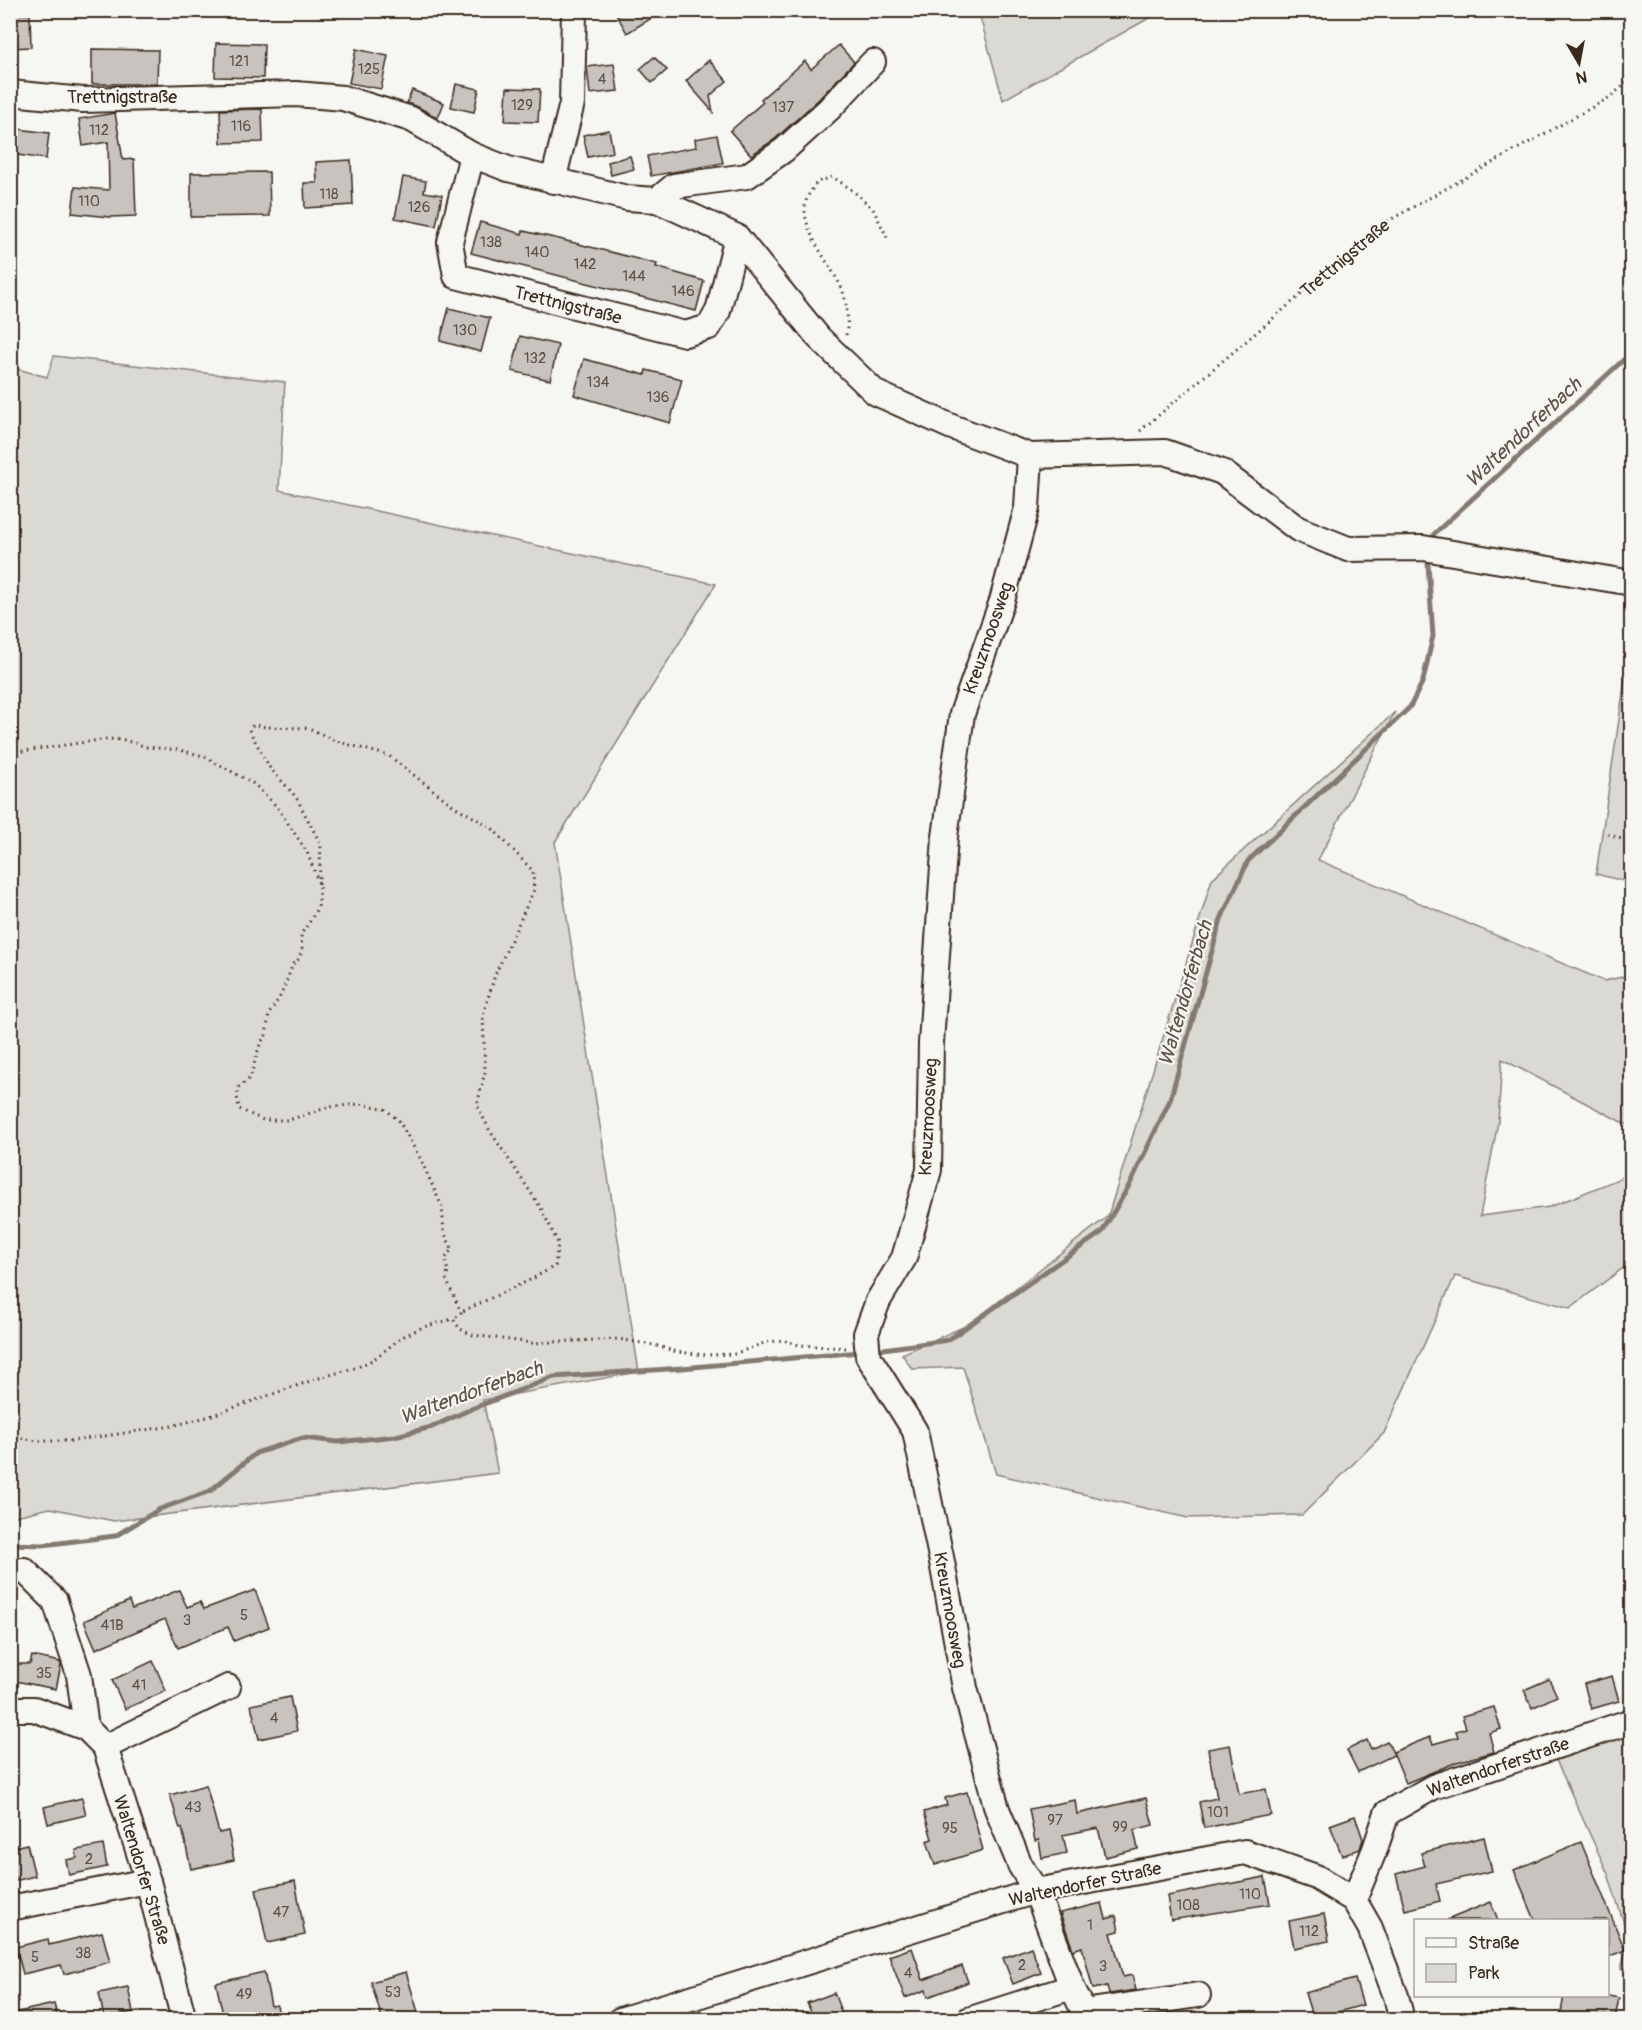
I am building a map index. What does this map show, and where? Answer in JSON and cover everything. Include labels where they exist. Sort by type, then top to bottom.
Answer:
[{"type":"street","points":[[553,181],[572,103],[574,10]]},
{"type":"street","points":[[657,200],[674,186],[747,176],[784,150],[829,109],[873,62]]},
{"type":"street","name":"Trettnigstraße","points":[[10,93],[83,100],[296,94],[343,98],[411,119],[472,154],[508,169],[627,198],[657,200],[737,237],[819,338],[876,393],[952,427],[1030,456],[1165,452],[1222,472],[1298,529],[1348,549],[1423,548],[1632,583]]},
{"type":"street","name":"Trettnigstraße","points":[[472,154],[450,242],[456,276],[685,334],[709,327],[718,311],[737,237]]},
{"type":"street","name":"Kreuzmoosweg","points":[[1030,456],[1028,508],[1002,601],[962,714],[945,837],[931,1043],[929,1170],[904,1258],[878,1301],[866,1334],[868,1356],[915,1431],[942,1562],[964,1688],[997,1809],[1020,1865],[1036,1891],[1072,1987],[1086,2016]]},
{"type":"street","points":[[10,1571],[24,1570],[55,1601],[79,1675],[86,1728]]},
{"type":"street","points":[[105,1747],[228,1687]]},
{"type":"street","name":"Waltendorfer Straße","points":[[10,1709],[34,1709],[86,1728],[105,1747],[148,1881],[184,2019]]},
{"type":"street","name":"Waltendorferstraße","points":[[1354,1900],[1387,1813],[1433,1787],[1632,1721]]},
{"type":"street","name":"Waltendorfer Straße","points":[[620,2019],[1036,1891],[1245,1852],[1316,1877],[1354,1900],[1370,1928],[1396,1996],[1402,2019]]},
{"type":"street","points":[[10,1908],[148,1881]]},
{"type":"street","points":[[968,2019],[1072,1987]]},
{"type":"street","points":[[1086,2016],[1198,1995]]},
{"type":"path","name":"Trettnigstraße","points":[[1113,454],[1388,221],[1607,99],[1632,79]]},
{"type":"path","points":[[843,361],[849,320],[842,288],[823,259],[807,222],[806,199],[817,182],[833,177],[873,209],[888,239]]},
{"type":"path","points":[[10,1436],[37,1441],[71,1441],[172,1426],[207,1417],[316,1379],[358,1367],[374,1359],[402,1337],[423,1327],[453,1319],[461,1312],[555,1266],[558,1244],[541,1208],[490,1131],[477,1105],[485,1072],[483,1015],[495,975],[534,890],[533,871],[491,827],[454,806],[390,756],[333,740],[309,728],[254,725],[249,729],[270,768],[296,797],[321,844],[319,904],[301,934],[302,950],[299,959],[293,964],[281,995],[269,1014],[266,1035],[260,1044],[250,1078],[239,1087],[237,1096],[239,1110],[263,1120],[289,1120],[329,1107],[360,1104],[384,1108],[399,1121],[421,1160],[442,1207],[444,1232],[452,1249],[446,1259],[448,1272],[446,1279],[461,1312]]},
{"type":"path","points":[[10,753],[107,739],[124,740],[147,747],[178,750],[204,756],[254,784],[277,807],[307,852],[319,884]]},
{"type":"path","points":[[1608,834],[1632,843]]},
{"type":"path","points":[[453,1319],[460,1329],[473,1335],[532,1343],[618,1339],[654,1345],[677,1352],[707,1355],[734,1354],[764,1343],[783,1340],[799,1345],[849,1348],[866,1334]]},
{"type":"green space","points":[[1150,10],[1151,17],[1003,100],[980,17],[957,11]]},
{"type":"green space","points":[[54,356],[285,382],[279,490],[716,584],[555,842],[639,1372],[483,1400],[498,1473],[114,1521],[50,1508],[11,1517],[10,367],[47,377]]},
{"type":"green space","points":[[1631,639],[1632,882],[1631,883],[1596,874]]},
{"type":"green space","points":[[1395,712],[1318,860],[1604,981],[1631,975],[1631,1127],[1502,1059],[1498,1122],[1480,1216],[1550,1207],[1621,1178],[1631,1161],[1631,1262],[1570,1308],[1455,1276],[1384,1433],[1302,1515],[1188,1518],[996,1474],[963,1367],[912,1369],[902,1354],[970,1324],[1108,1216],[1212,879]]},
{"type":"green space","points":[[1631,1734],[1632,1968],[1621,1969],[1629,1939],[1608,1874],[1556,1760]]},
{"type":"building","points":[[614,10],[665,10],[627,33]]},
{"type":"building","points":[[10,14],[30,14],[31,47],[10,48]]},
{"type":"building","points":[[216,43],[264,44],[263,78],[215,77]]},
{"type":"building","points":[[839,45],[854,62],[819,99],[775,139],[751,155],[730,131],[763,102],[761,99],[805,61],[811,69]]},
{"type":"building","points":[[92,49],[158,50],[157,84],[92,84]]},
{"type":"building","points":[[356,49],[388,56],[381,89],[349,83]]},
{"type":"building","points":[[654,57],[667,70],[652,83],[640,69]]},
{"type":"building","points":[[709,60],[727,81],[710,96],[713,112],[686,81]]},
{"type":"building","points":[[614,64],[618,91],[590,94],[587,67]]},
{"type":"building","points":[[456,84],[479,89],[474,112],[451,107]]},
{"type":"building","points":[[507,88],[540,89],[538,122],[505,121]]},
{"type":"building","points":[[412,90],[444,103],[438,118],[407,103]]},
{"type":"building","points":[[262,109],[263,142],[221,143],[220,110]]},
{"type":"building","points":[[115,113],[123,160],[134,159],[136,216],[110,217],[72,213],[75,187],[109,190],[108,142],[83,146],[79,119]]},
{"type":"building","points":[[10,128],[49,133],[46,159],[10,154]]},
{"type":"building","points":[[609,130],[613,152],[588,157],[583,135]]},
{"type":"building","points":[[717,135],[723,163],[651,176],[647,156],[696,147],[695,139]]},
{"type":"building","points":[[630,156],[634,169],[611,175],[608,162]]},
{"type":"building","points":[[351,160],[353,205],[305,208],[304,183],[317,183],[316,162]]},
{"type":"building","points":[[269,172],[270,216],[191,217],[191,173]]},
{"type":"building","points":[[403,177],[426,181],[424,192],[442,195],[436,226],[395,218]]},
{"type":"building","points":[[480,222],[522,234],[523,231],[559,239],[657,264],[656,267],[704,281],[696,311],[471,253]]},
{"type":"building","points":[[449,308],[490,318],[481,352],[440,341]]},
{"type":"building","points":[[520,336],[558,345],[550,380],[512,371]]},
{"type":"building","points":[[584,359],[645,375],[646,370],[682,379],[670,423],[574,395]]},
{"type":"building","points":[[179,1590],[187,1607],[200,1602],[204,1609],[255,1590],[269,1627],[234,1641],[228,1627],[178,1648],[165,1619],[96,1649],[84,1621],[129,1601],[132,1609]]},
{"type":"building","points":[[32,1656],[60,1662],[56,1689],[10,1680],[10,1664],[30,1664]]},
{"type":"building","points":[[153,1661],[166,1691],[125,1709],[112,1680]]},
{"type":"building","points":[[1612,1676],[1619,1701],[1591,1709],[1584,1684]]},
{"type":"building","points":[[1549,1679],[1557,1696],[1532,1708],[1524,1690]]},
{"type":"building","points":[[290,1697],[297,1731],[259,1739],[251,1705]]},
{"type":"building","points":[[1494,1707],[1501,1729],[1489,1733],[1494,1752],[1457,1762],[1406,1783],[1393,1752],[1430,1737],[1433,1744],[1458,1737],[1456,1731],[1466,1728],[1462,1716]]},
{"type":"building","points":[[1367,1740],[1371,1749],[1387,1741],[1394,1755],[1358,1772],[1347,1750]]},
{"type":"building","points":[[1230,1745],[1239,1794],[1266,1789],[1271,1815],[1204,1828],[1199,1802],[1217,1798],[1208,1749]]},
{"type":"building","points":[[206,1785],[219,1833],[228,1831],[234,1860],[191,1869],[182,1828],[180,1829],[170,1795]]},
{"type":"building","points":[[967,1792],[983,1850],[935,1865],[927,1841],[932,1839],[924,1812],[947,1805],[945,1798]]},
{"type":"building","points":[[82,1798],[86,1815],[48,1824],[44,1807]]},
{"type":"building","points":[[1146,1798],[1153,1825],[1134,1830],[1138,1849],[1105,1857],[1098,1828],[1063,1835],[1067,1853],[1042,1858],[1039,1840],[1035,1841],[1029,1809],[1075,1800],[1077,1814]]},
{"type":"building","points":[[1355,1816],[1363,1839],[1360,1849],[1342,1856],[1330,1825]]},
{"type":"building","points":[[1484,1837],[1492,1871],[1436,1884],[1440,1901],[1405,1910],[1396,1874],[1425,1866],[1421,1853]]},
{"type":"building","points":[[1581,1842],[1625,1950],[1609,1957],[1609,1919],[1535,1919],[1514,1870]]},
{"type":"building","points":[[27,1844],[35,1876],[10,1882],[10,1848]]},
{"type":"building","points":[[103,1845],[107,1867],[69,1875],[66,1860],[77,1858],[76,1850]]},
{"type":"building","points":[[1265,1877],[1270,1904],[1171,1920],[1167,1896]]},
{"type":"building","points":[[295,1881],[305,1935],[267,1943],[256,1889]]},
{"type":"building","points":[[1491,1902],[1498,1919],[1449,1919]]},
{"type":"building","points":[[1102,1903],[1106,1919],[1116,1916],[1119,1931],[1111,1933],[1123,1977],[1132,1975],[1136,1990],[1109,1994],[1107,1986],[1093,1989],[1082,1947],[1073,1950],[1060,1913]]},
{"type":"building","points":[[1324,1914],[1329,1941],[1294,1948],[1289,1921]]},
{"type":"building","points":[[102,1932],[110,1962],[64,1974],[61,1965],[23,1974],[16,1947],[48,1939],[49,1945]]},
{"type":"building","points":[[1031,1947],[1041,1973],[1013,1984],[1003,1958]]},
{"type":"building","points":[[912,1948],[923,1980],[962,1966],[968,1982],[928,1997],[926,1990],[905,1998],[889,1956]]},
{"type":"building","points":[[264,1972],[271,2006],[277,2005],[280,2019],[224,2019],[216,1983]]},
{"type":"building","points":[[406,1972],[420,2019],[382,2019],[371,1982]]},
{"type":"building","points":[[1355,1979],[1363,2005],[1313,2019],[1305,1993]]},
{"type":"building","points":[[128,1987],[133,2012],[104,2018],[99,1993]]},
{"type":"building","points":[[834,1993],[842,2014],[828,2019],[814,2019],[807,2003]]},
{"type":"building","points":[[1609,1996],[1619,1998],[1615,2019],[1560,2019],[1564,1997]]},
{"type":"building","points":[[54,2004],[58,2019],[14,2019],[13,2013]]},
{"type":"waterway","name":"Waltendorferbach","points":[[1434,534],[1632,352]]},
{"type":"waterway","name":"Waltendorferbach","points":[[876,1350],[948,1340],[1102,1232],[1131,1182],[1170,1100],[1221,919],[1248,861],[1410,707],[1423,681],[1433,636],[1428,564]]},
{"type":"waterway","name":"Waltendorferbach","points":[[10,1544],[43,1545],[115,1536],[160,1509],[210,1491],[256,1453],[303,1438],[338,1442],[396,1436],[432,1427],[471,1409],[554,1377],[860,1352]]}]
